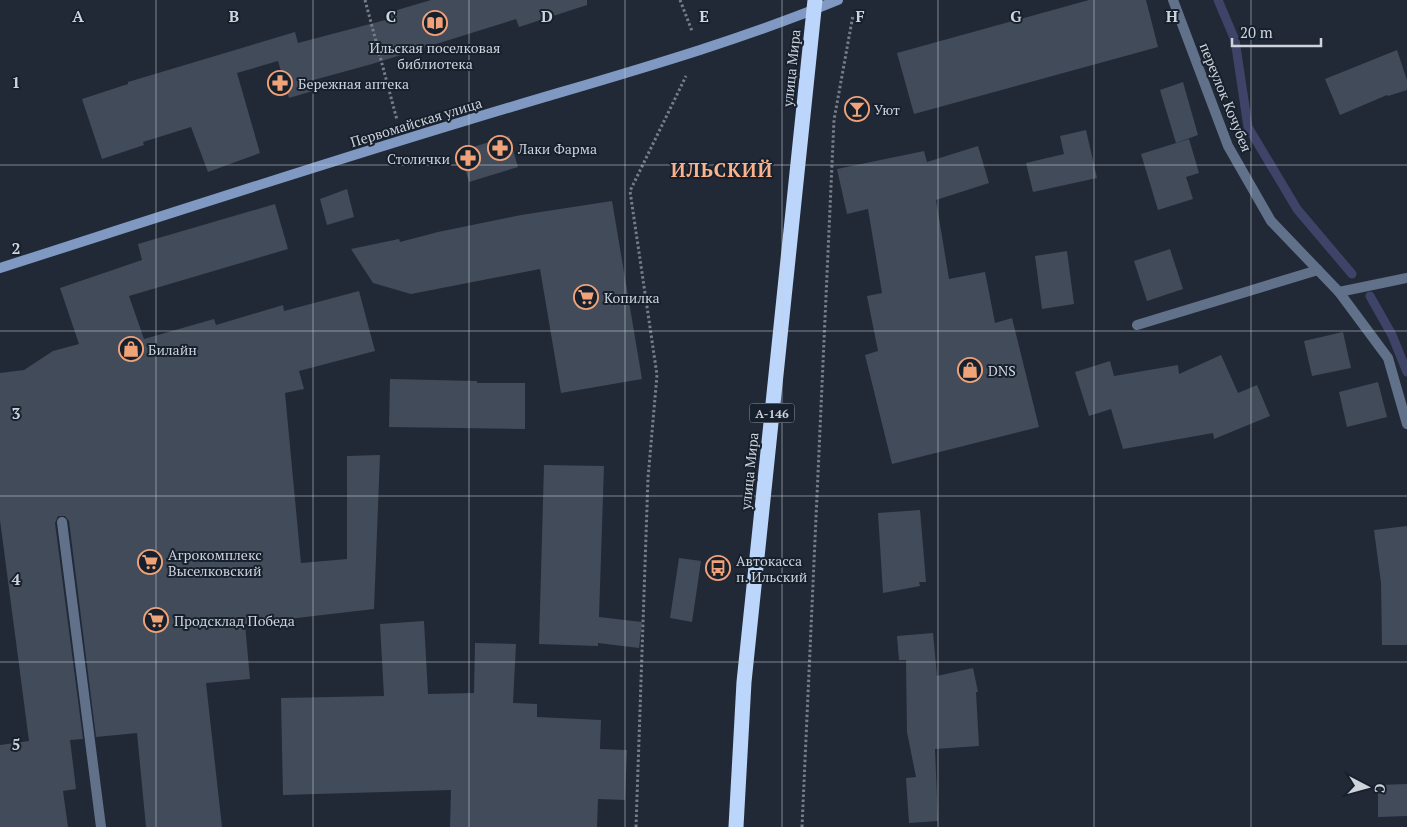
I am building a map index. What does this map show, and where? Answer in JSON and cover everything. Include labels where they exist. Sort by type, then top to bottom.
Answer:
[{"type":"highway","name":"улица Мира","points":[[736,827],[744,682],[814,5]]},
{"type":"street","name":"Первомайская улица","points":[[0,268],[402,140],[699,50],[814,5],[838,0]]},
{"type":"street","name":"переулок Кочубея","points":[[1173,0],[1228,146],[1270,221],[1339,292],[1388,358],[1407,424]]},
{"type":"street","points":[[1137,325],[1318,270]]},
{"type":"street","points":[[1339,292],[1407,278]]},
{"type":"street","points":[[62,522],[101,827]]},
{"type":"path","points":[[365,0],[402,140]]},
{"type":"path","points":[[636,827],[648,478],[657,375],[630,191],[699,50],[680,0]]},
{"type":"path","points":[[802,827],[834,120],[854,9]]},
{"type":"building","points":[[431,0],[587,0],[587,5],[519,27],[516,19],[372,64],[310,81],[313,91],[289,98],[278,61],[237,73],[260,153],[208,172],[191,127],[143,142],[144,145],[102,159],[82,99],[128,84],[128,82],[295,32],[298,43],[389,19],[387,13]]},
{"type":"building","points":[[1089,0],[1146,0],[1158,47],[914,114],[897,53]]},
{"type":"building","points":[[1397,50],[1407,80],[1407,90],[1387,95],[1340,115],[1325,79]]},
{"type":"building","points":[[1183,82],[1198,135],[1176,143],[1160,90]]},
{"type":"building","points":[[1086,130],[1097,178],[1033,192],[1026,163],[1064,154],[1060,136]]},
{"type":"building","points":[[509,136],[518,167],[469,182],[460,151]]},
{"type":"building","points":[[1189,139],[1199,173],[1186,177],[1193,199],[1158,210],[1141,154]]},
{"type":"building","points":[[978,146],[989,183],[936,200],[949,279],[985,272],[995,323],[1012,318],[1039,427],[892,464],[865,355],[878,351],[867,296],[882,293],[868,209],[847,214],[837,169],[924,151],[927,162]]},
{"type":"building","points":[[347,189],[354,217],[327,225],[320,199]]},
{"type":"building","name":"Копилка","points":[[612,201],[642,379],[561,393],[540,269],[411,294],[373,283],[351,249],[399,239],[400,242],[521,215]]},
{"type":"building","points":[[275,204],[288,249],[129,296],[144,339],[214,319],[216,325],[283,305],[284,311],[359,291],[375,351],[299,371],[304,389],[285,393],[301,563],[347,559],[347,456],[380,455],[374,609],[245,624],[250,679],[206,683],[222,827],[146,827],[137,733],[96,737],[69,521],[65,516],[58,516],[55,523],[83,739],[70,740],[76,789],[63,791],[68,827],[0,827],[0,745],[29,741],[0,520],[0,373],[24,370],[53,351],[79,344],[60,288],[142,260],[138,244]]},
{"type":"building","points":[[1170,249],[1183,289],[1147,301],[1134,261]]},
{"type":"building","points":[[1067,251],[1074,304],[1042,309],[1035,256]]},
{"type":"building","points":[[1343,332],[1351,368],[1312,376],[1304,341]]},
{"type":"building","points":[[1221,355],[1238,393],[1257,385],[1270,416],[1214,439],[1213,433],[1123,449],[1111,409],[1089,416],[1075,372],[1110,361],[1114,376],[1178,365],[1179,374]]},
{"type":"building","points":[[390,379],[525,383],[525,429],[389,427]]},
{"type":"building","points":[[1378,382],[1387,417],[1347,427],[1339,392]]},
{"type":"building","points":[[544,465],[604,466],[599,617],[642,622],[639,648],[598,643],[598,646],[539,644]]},
{"type":"building","points":[[920,510],[926,582],[919,582],[920,586],[883,593],[878,513]]},
{"type":"building","points":[[1407,526],[1407,645],[1382,645],[1381,583],[1374,530]]},
{"type":"building","points":[[679,558],[701,561],[692,622],[670,618]]},
{"type":"building","points":[[424,621],[428,694],[474,693],[475,643],[516,644],[513,703],[537,704],[537,717],[601,720],[600,749],[627,750],[625,800],[598,799],[597,827],[450,827],[451,790],[283,795],[281,698],[384,696],[380,624]]},
{"type":"building","points":[[933,633],[937,676],[973,668],[978,692],[976,692],[979,746],[935,749],[938,821],[909,823],[906,778],[916,777],[907,732],[906,660],[899,660],[897,636]]},
{"type":"building","points":[[1407,784],[1407,816],[1378,817],[1378,785]]},
{"type":"waterway","points":[[1218,0],[1235,40],[1248,127],[1297,209],[1352,274]]},
{"type":"waterway","points":[[1370,296],[1392,335],[1407,372]]},
{"type":"place","name":"Ильская поселковая библиотека","points":[[435,23]]},
{"type":"place","name":"Бережная аптека","points":[[280,83]]},
{"type":"place","name":"Уют","points":[[857,109]]},
{"type":"place","name":"Лаки Фарма","points":[[500,148]]},
{"type":"place","name":"Столички","points":[[468,158]]},
{"type":"place","name":"Копилка","points":[[586,297]]},
{"type":"place","name":"Билайн","points":[[131,349]]},
{"type":"place","name":"DNS","points":[[970,370]]},
{"type":"place","name":"Агрокомплекс Выселковский","points":[[150,562]]},
{"type":"place","name":"Автокасса п. Ильский","points":[[718,568]]},
{"type":"place","name":"Продсклад Победа","points":[[156,620]]},
{"type":"district","name":"ИЛЬСКИЙ","points":[[722,169]]}]
